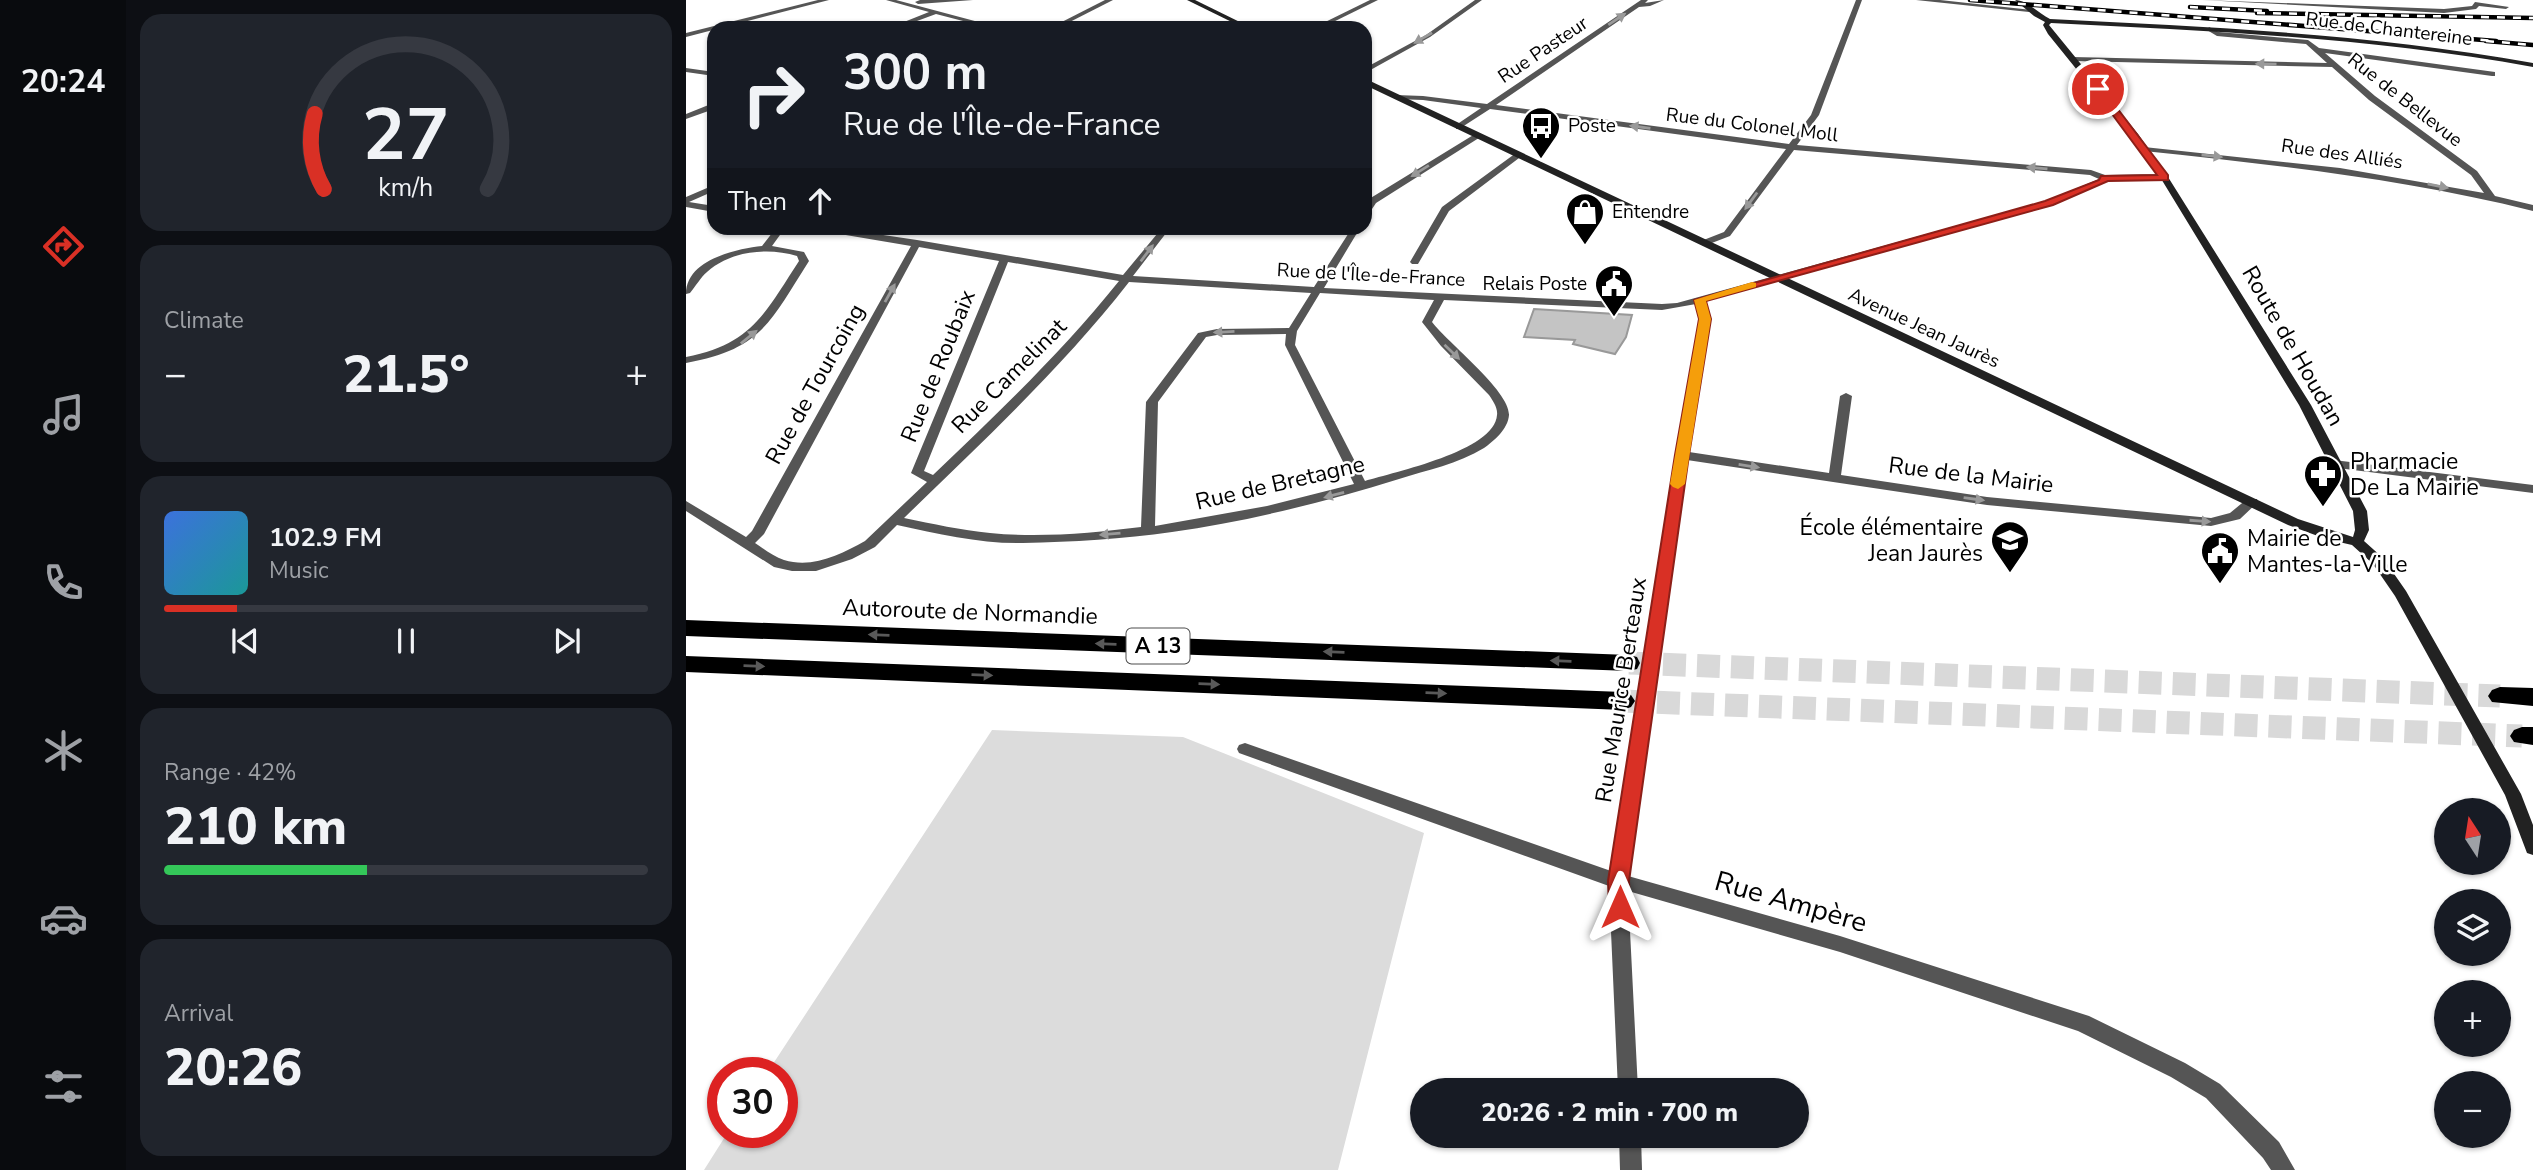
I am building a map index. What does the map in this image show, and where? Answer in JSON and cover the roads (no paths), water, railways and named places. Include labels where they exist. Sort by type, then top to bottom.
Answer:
[{"type":"highway","name":"Autoroute de Normandie","points":[[686,628],[1629,663]]},
{"type":"highway","name":"A 13","points":[[686,664],[1623,701]]},
{"type":"highway","points":[[2500,696],[2533,697]]},
{"type":"main road","points":[[1190,0],[1235,21]]},
{"type":"main road","points":[[2018,0],[2049,21]]},
{"type":"main road","name":"Rue de Chantereine","points":[[2049,21],[2357,39],[2449,50],[2533,65]]},
{"type":"main road","name":"Route de Houdan","points":[[2049,21],[2046,23],[2047,28],[2164,177],[2305,405],[2360,511],[2362,530],[2357,542]]},
{"type":"main road","name":"Avenue Jean Jaurès","points":[[1372,85],[2308,529],[2357,542]]},
{"type":"main road","points":[[2357,542],[2378,561],[2401,594],[2513,794],[2533,848]]},
{"type":"street","points":[[742,21],[826,0]]},
{"type":"street","points":[[890,0],[970,21]]},
{"type":"street","points":[[899,2],[970,0]]},
{"type":"street","points":[[1067,21],[1110,0]]},
{"type":"street","points":[[1331,21],[1375,0]]},
{"type":"street","points":[[1372,68],[1428,36],[1479,0]]},
{"type":"street","name":"Rue Pasteur","points":[[1459,127],[1644,0]]},
{"type":"street","points":[[1637,5],[1648,5],[1661,0]]},
{"type":"street","points":[[1704,243],[1727,234],[1790,147],[1805,131],[1815,115],[1858,0]]},
{"type":"street","points":[[1919,0],[2028,8]]},
{"type":"street","points":[[2205,0],[2429,11],[2468,9],[2476,6],[2474,2],[2506,7]]},
{"type":"street","points":[[924,9],[947,2]]},
{"type":"street","points":[[911,21],[935,12]]},
{"type":"street","name":"Rue de Bellevue","points":[[2209,29],[2217,34],[2308,42],[2372,98],[2474,173],[2491,197]]},
{"type":"street","points":[[686,35],[707,30]]},
{"type":"street","points":[[2318,50],[2492,74]]},
{"type":"street","points":[[2073,60],[2334,65]]},
{"type":"street","points":[[686,70],[707,73]]},
{"type":"street","name":"Rue du Colonel Moll","points":[[1396,97],[1790,147],[2091,173],[2104,178]]},
{"type":"street","points":[[686,117],[707,109]]},
{"type":"street","points":[[1372,201],[1478,136]]},
{"type":"street","name":"Rue des Alliés","points":[[2144,149],[2300,164],[2396,178],[2533,208]]},
{"type":"street","points":[[1415,262],[1445,209],[1519,155]]},
{"type":"street","points":[[2104,178],[2164,177]]},
{"type":"street","name":"Rue de l'Île-de-France","points":[[866,235],[1127,279],[1662,307],[1700,300],[2049,203],[2103,181],[2104,178]]},
{"type":"street","points":[[686,202],[707,192]]},
{"type":"street","points":[[686,202],[707,207]]},
{"type":"street","points":[[765,249],[775,235]]},
{"type":"street","name":"Rue Camelinat","points":[[686,505],[779,564],[818,567],[842,561],[870,544],[1027,391],[1088,327],[1161,235]]},
{"type":"street","points":[[1352,235],[1292,331],[1290,345],[1362,487]]},
{"type":"street","name":"Rue de Tourcoing","points":[[747,543],[757,534],[917,243]]},
{"type":"street","points":[[686,292],[704,269],[724,258],[765,249],[789,249],[801,254],[804,261],[757,332],[744,343],[722,352],[686,360]]},
{"type":"street","name":"Rue de Roubaix","points":[[934,480],[917,473],[1005,258]]},
{"type":"street","name":"Rue de Bretagne","points":[[894,520],[949,533],[1017,539],[1148,531],[1256,514],[1362,487],[1448,460],[1476,447],[1500,425],[1503,415],[1497,396],[1436,336],[1427,322],[1441,297]]},
{"type":"street","name":"Rue Maurice Berteaux","points":[[1627,1078],[1618,881],[1705,319],[1700,300]]},
{"type":"street","points":[[1148,531],[1152,402],[1202,335],[1216,332],[1292,331]]},
{"type":"street","points":[[1834,479],[1846,396]]},
{"type":"street","name":"Rue de la Mairie","points":[[1682,455],[1987,500],[2211,522],[2235,516],[2252,502]]},
{"type":"street","points":[[2334,464],[2533,489]]},
{"type":"street","name":"Rue Ampère","points":[[1245,749],[1618,881],[1840,944],[2082,1023],[2178,1070],[2213,1091],[2271,1150],[2284,1170]]},
{"type":"street","points":[[1630,1148],[1631,1170]]},
{"type":"tunnel","points":[[1629,663],[2500,696]]},
{"type":"tunnel","points":[[1623,701],[2522,736]]},
{"type":"railway","points":[[1970,0],[2496,41]]},
{"type":"railway","points":[[2190,7],[2267,11]]},
{"type":"railway","points":[[2257,13],[2533,18]]},
{"type":"railway","points":[[2486,41],[2533,45]]},
{"type":"place","name":"Poste","points":[[1541,160]]},
{"type":"place","name":"Entendre","points":[[1585,246]]},
{"type":"place","name":"Relais Poste","points":[[1614,318]]},
{"type":"place","name":"Pharmacie De La Mairie","points":[[2323,508]]},
{"type":"place","name":"École élémentaire Jean Jaurès","points":[[2010,574]]},
{"type":"place","name":"Mairie de Mantes-la-Ville","points":[[2220,585]]}]
